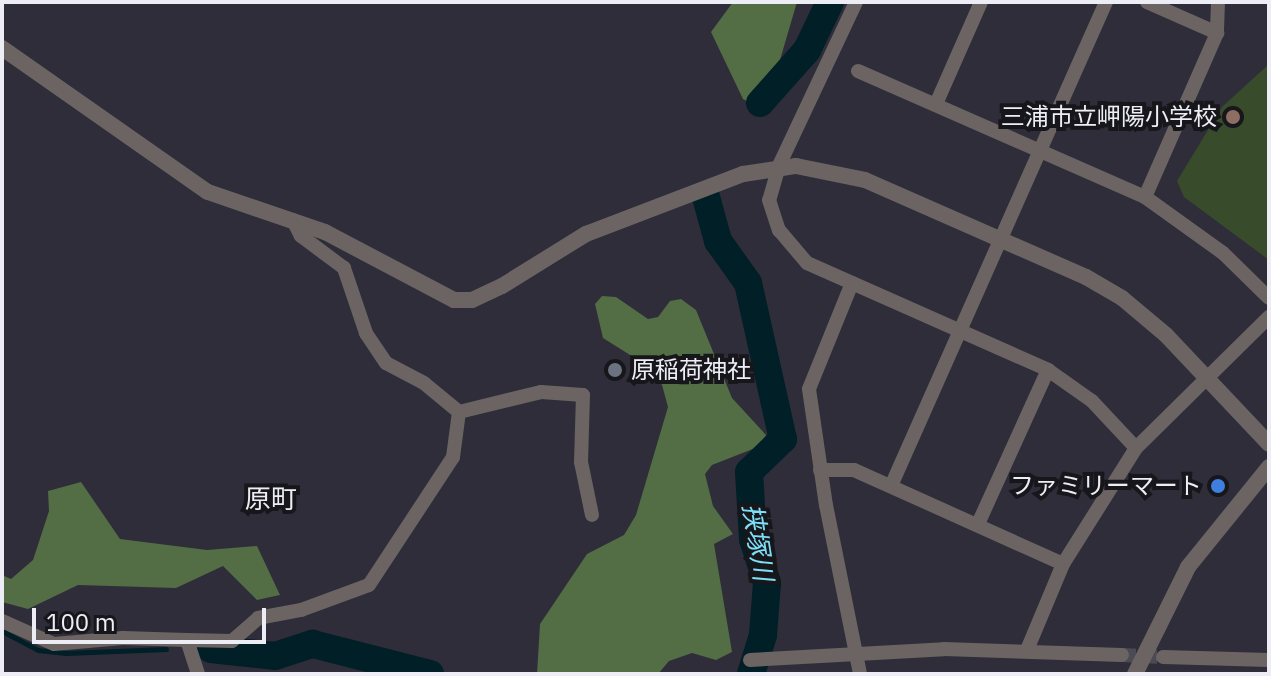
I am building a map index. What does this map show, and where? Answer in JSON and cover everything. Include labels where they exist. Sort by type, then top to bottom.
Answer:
[{"type":"street","points":[[856,2],[779,166],[769,200],[779,230],[807,263],[1048,370],[1092,401],[1136,448]]},
{"type":"street","points":[[936,104],[981,2]]},
{"type":"street","points":[[891,486],[1106,2]]},
{"type":"street","points":[[1147,2],[1217,33]]},
{"type":"street","points":[[1145,197],[1217,33],[1218,2]]},
{"type":"street","points":[[2,48],[208,192],[325,232],[438,295],[472,300],[586,234],[710,185],[779,166],[819,167],[865,180],[1001,239],[1122,298],[1206,376],[1269,444]]},
{"type":"street","points":[[858,71],[1145,197],[1223,253],[1269,298]]},
{"type":"street","points":[[293,220],[301,236],[344,268],[366,333],[386,363],[424,383],[459,412]]},
{"type":"street","points":[[852,283],[809,389],[820,470],[860,674]]},
{"type":"street","points":[[1027,650],[1063,564],[1136,448],[1269,317]]},
{"type":"street","points":[[978,524],[1048,370]]},
{"type":"street","points":[[459,412],[541,392],[583,395],[583,487],[592,515]]},
{"type":"street","points":[[2,621],[54,644],[123,638],[232,641],[258,618],[301,610],[369,585],[388,549],[445,474],[459,412]]},
{"type":"street","points":[[1135,674],[1188,567],[1269,467]]},
{"type":"street","points":[[820,470],[854,470],[1063,564]]},
{"type":"street","points":[[187,640],[198,674]]},
{"type":"street","points":[[756,658],[1027,650],[1122,655]]},
{"type":"street","points":[[1163,657],[1269,660]]},
{"type":"green space","points":[[733,2],[797,2],[765,111],[743,99],[711,32]]},
{"type":"green space","name":"三浦市立岬陽小学校","points":[[1269,64],[1269,260],[1184,197],[1177,181],[1222,107]]},
{"type":"green space","points":[[602,296],[616,297],[648,319],[658,317],[670,301],[681,299],[696,310],[732,398],[766,435],[763,445],[712,465],[705,474],[713,506],[733,534],[714,544],[732,652],[716,660],[692,653],[669,661],[658,674],[537,674],[540,624],[587,554],[624,535],[636,515],[668,407],[662,385],[638,360],[603,338],[595,304]]},
{"type":"green space","points":[[81,482],[120,539],[207,550],[257,546],[280,595],[257,600],[223,566],[176,588],[78,585],[28,609],[2,602],[2,575],[11,579],[33,560],[49,511],[48,491]]},
{"type":"waterway","name":"挟塚川","points":[[760,103],[807,50],[830,2]]},
{"type":"waterway","name":"挟塚川","points":[[706,197],[718,241],[748,283],[783,439],[749,472],[753,539],[767,583],[763,635],[751,674]]},
{"type":"waterway","name":"挟塚川","points":[[2,631],[38,650],[66,653],[166,649]]},
{"type":"waterway","name":"挟塚川","points":[[211,649],[275,656],[313,644],[430,674]]},
{"type":"tunnel","points":[[1122,655],[1163,657]]},
{"type":"place","name":"三浦市立岬陽小学校","points":[[1233,117]]},
{"type":"place","name":"原稲荷神社","points":[[615,370]]},
{"type":"place","name":"ファミリーマート","points":[[1218,486]]},
{"type":"district","name":"原町","points":[[271,499]]}]
